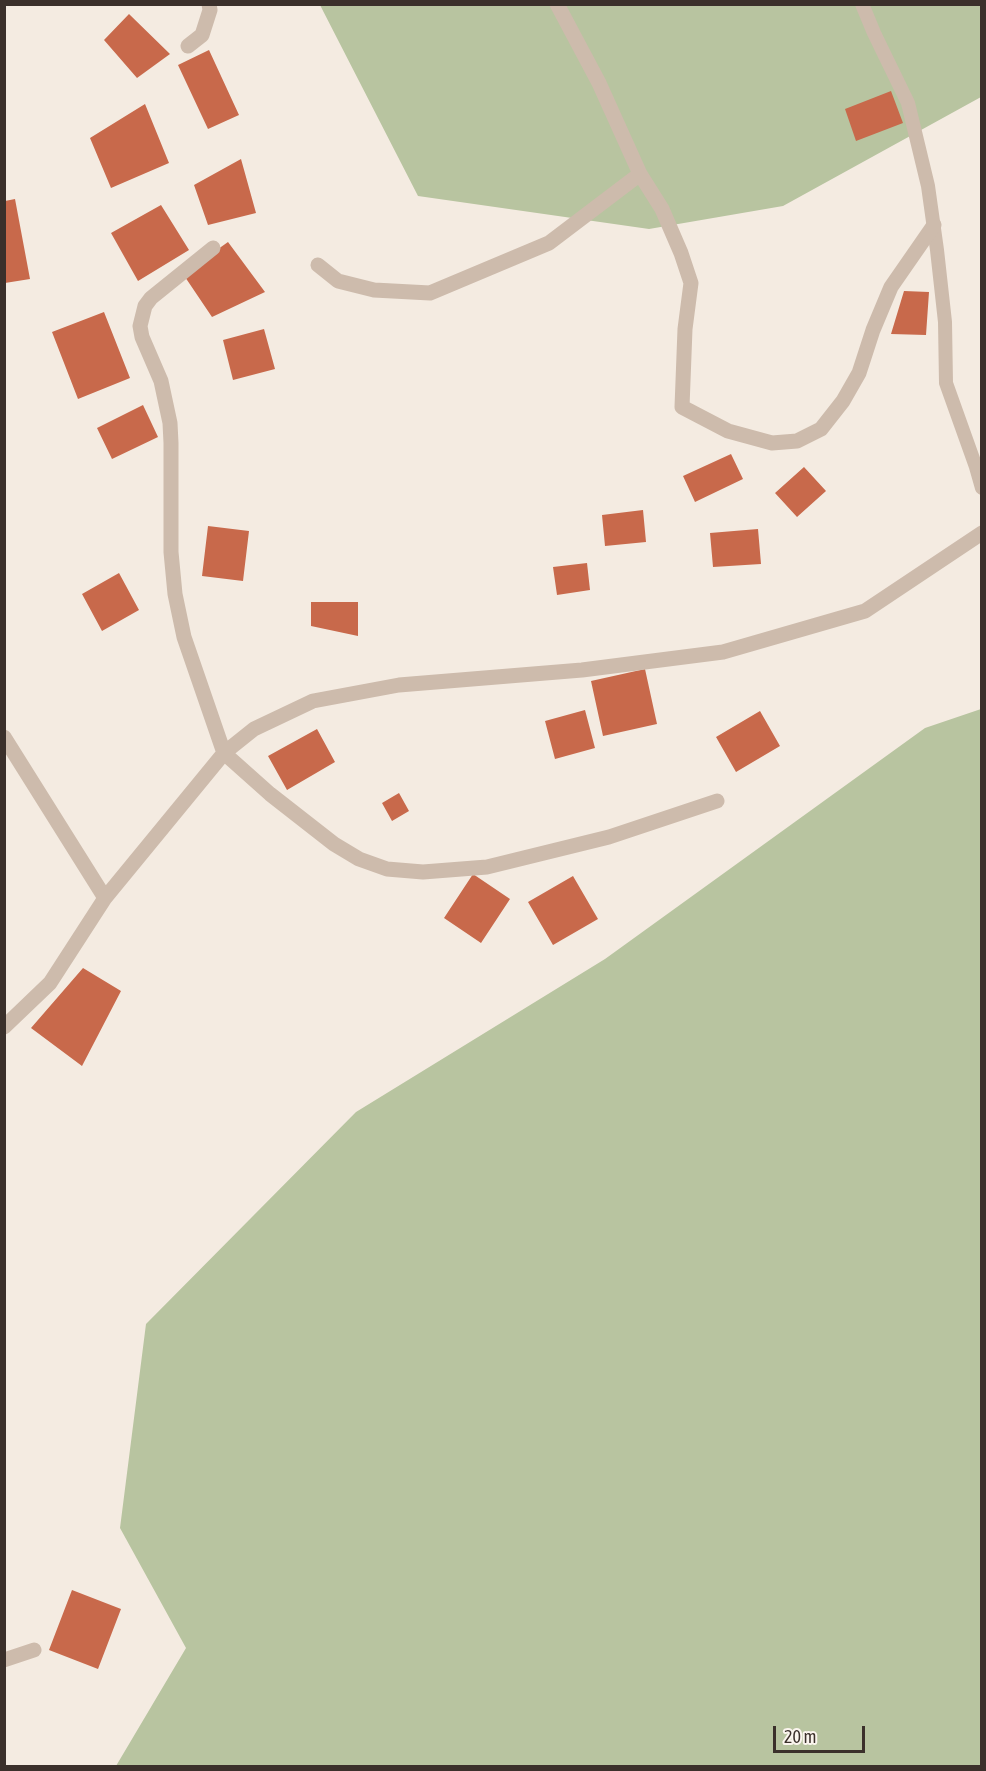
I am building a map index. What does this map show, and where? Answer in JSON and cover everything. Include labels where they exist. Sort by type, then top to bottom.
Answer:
[{"type":"street","points":[[188,46],[202,35],[210,10],[209,4]]},
{"type":"street","points":[[557,4],[599,83],[640,174],[662,209],[691,283],[685,329],[682,407],[728,431],[772,443],[797,441],[820,429],[843,401],[859,373],[873,330],[891,287],[934,225]]},
{"type":"street","points":[[318,265],[338,281],[374,290],[430,293],[549,243],[640,174]]},
{"type":"street","points":[[213,248],[151,298],[145,306],[140,326],[142,337],[161,381],[170,423],[171,552],[175,594],[184,637],[224,753],[270,794],[334,844],[359,859],[387,869],[423,872],[487,867],[609,837],[717,801]]},
{"type":"street","points":[[4,1027],[50,983],[105,898],[224,753],[254,729],[313,701],[399,685],[582,670],[723,652],[865,611],[981,533]]},
{"type":"street","points":[[4,737],[105,898]]},
{"type":"street","points":[[4,1660],[34,1650]]},
{"type":"lane","points":[[862,4],[908,103],[928,186],[934,225],[945,322],[946,383],[976,467],[981,488]]},
{"type":"green space","points":[[320,5],[981,5],[981,97],[783,206],[649,229],[418,196]]},
{"type":"green space","points":[[981,709],[981,1766],[116,1766],[186,1648],[120,1528],[146,1324],[356,1112],[605,959],[925,728]]},
{"type":"building","points":[[129,14],[170,54],[137,78],[104,40]]},
{"type":"building","points":[[209,50],[239,115],[208,129],[178,65]]},
{"type":"building","points":[[891,91],[903,123],[856,141],[845,109]]},
{"type":"building","points":[[145,104],[169,163],[111,188],[90,138]]},
{"type":"building","points":[[241,159],[256,213],[208,225],[194,185]]},
{"type":"building","points":[[15,199],[30,279],[5,283],[5,201]]},
{"type":"building","points":[[161,205],[189,250],[138,281],[111,233]]},
{"type":"building","points":[[228,242],[265,292],[212,317],[183,274]]},
{"type":"building","points":[[904,291],[929,292],[926,335],[891,334]]},
{"type":"building","points":[[104,312],[130,378],[78,399],[52,332]]},
{"type":"building","points":[[264,329],[275,369],[233,380],[223,340]]},
{"type":"building","points":[[143,405],[158,437],[112,459],[97,428]]},
{"type":"building","points":[[731,454],[743,479],[695,502],[683,476]]},
{"type":"building","points":[[804,467],[826,491],[797,517],[775,493]]},
{"type":"building","points":[[643,510],[646,542],[605,546],[602,515]]},
{"type":"building","points":[[208,526],[249,531],[243,581],[202,576]]},
{"type":"building","points":[[758,529],[761,564],[713,567],[710,533]]},
{"type":"building","points":[[587,563],[590,590],[557,595],[553,567]]},
{"type":"building","points":[[119,573],[139,610],[102,631],[82,594]]},
{"type":"building","points":[[311,602],[358,602],[358,636],[311,626]]},
{"type":"building","points":[[645,669],[657,724],[603,736],[591,681]]},
{"type":"building","points":[[585,710],[595,748],[555,759],[545,721]]},
{"type":"building","points":[[760,711],[780,746],[736,772],[716,737]]},
{"type":"building","points":[[317,729],[335,762],[287,790],[268,756]]},
{"type":"building","points":[[399,793],[409,811],[392,821],[382,803]]},
{"type":"building","points":[[473,874],[510,899],[481,943],[444,918]]},
{"type":"building","points":[[573,876],[598,919],[553,945],[528,902]]},
{"type":"building","points":[[83,968],[121,991],[82,1066],[31,1028]]},
{"type":"building","points":[[72,1590],[121,1609],[98,1669],[49,1650]]}]
